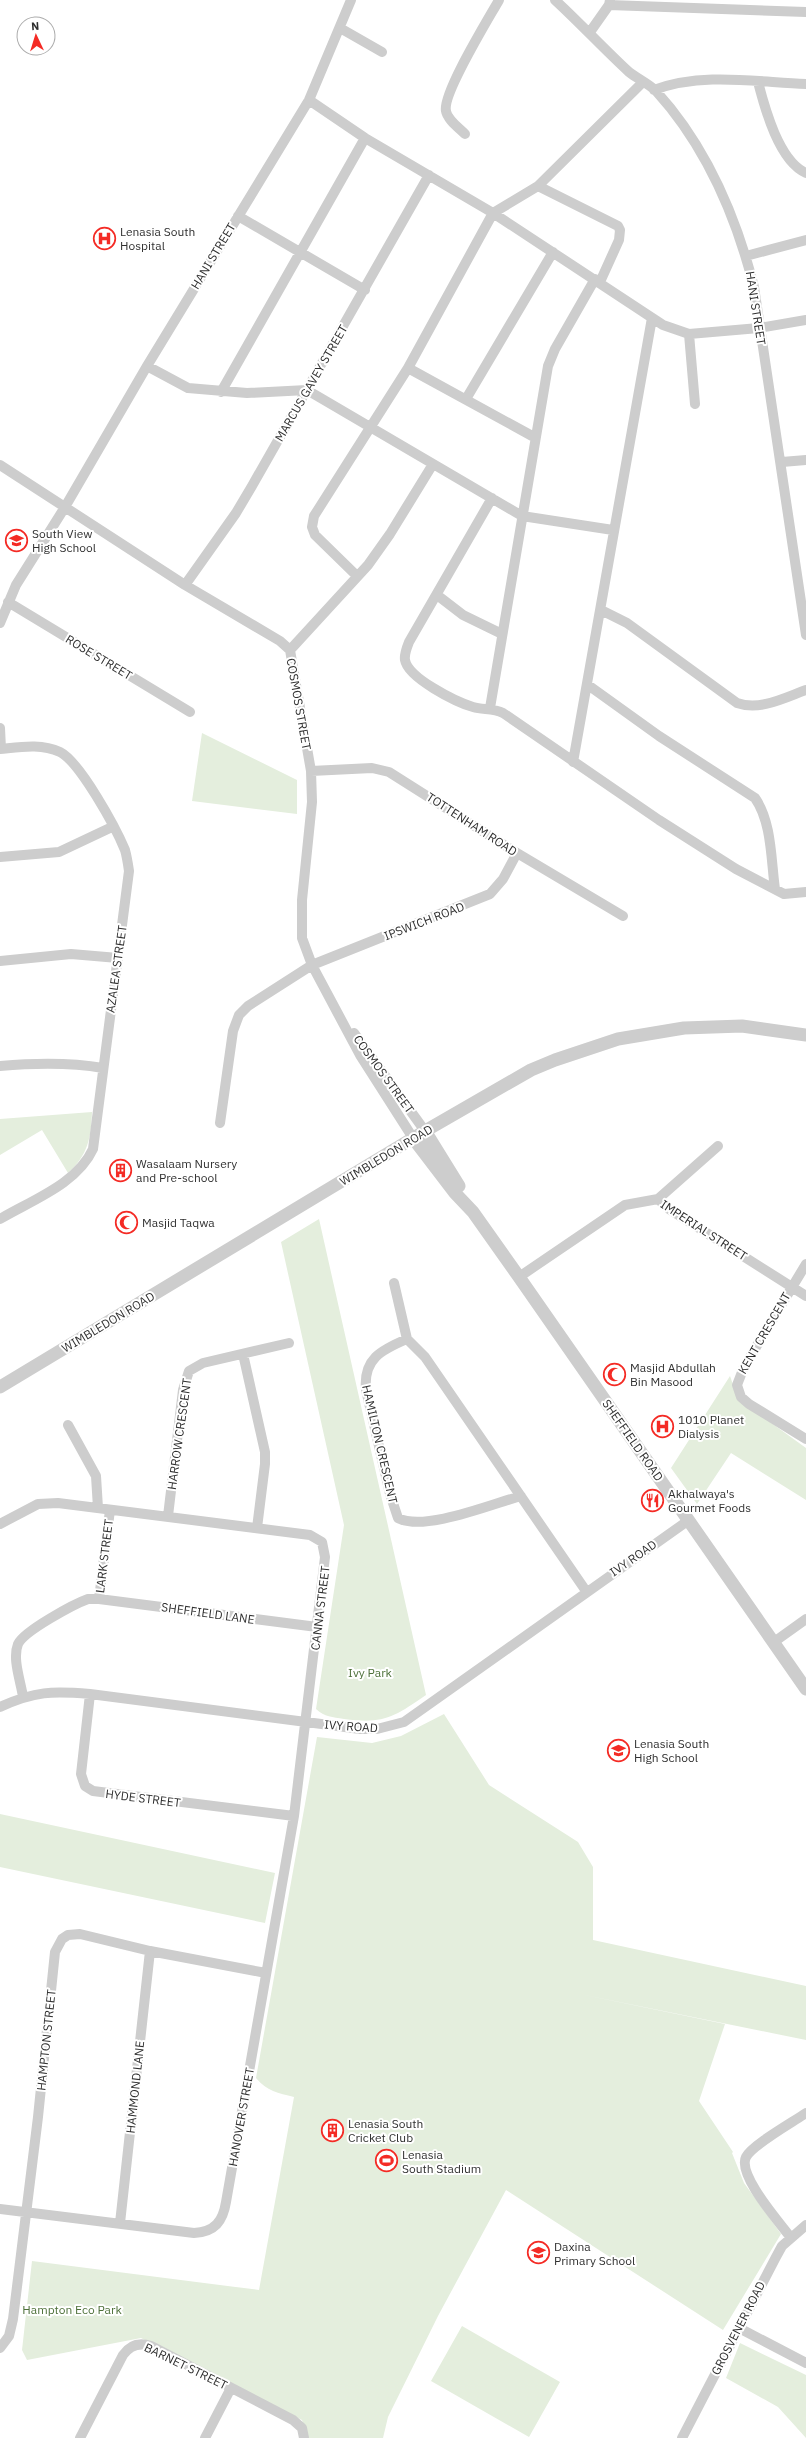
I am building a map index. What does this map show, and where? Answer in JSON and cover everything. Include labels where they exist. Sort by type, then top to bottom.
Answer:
[{"type":"street","name":"HANI STREET","points":[[0,623],[8,602],[19,581],[65,507],[147,366],[309,100],[351,0]]},
{"type":"street","points":[[465,134],[447,115],[445,106],[454,83],[499,0]]},
{"type":"street","name":"HANI STREET","points":[[556,0],[629,72],[654,90],[676,116],[710,168],[746,256],[754,287],[759,328],[782,462],[802,566],[806,635]]},
{"type":"street","points":[[590,32],[610,2],[706,4],[806,12]]},
{"type":"street","points":[[340,28],[382,52]]},
{"type":"street","points":[[654,90],[686,80],[806,84]]},
{"type":"street","points":[[357,576],[316,535],[312,521],[408,368],[493,213],[538,186],[643,82]]},
{"type":"street","points":[[758,82],[770,125],[791,162],[806,174]]},
{"type":"street","points":[[309,100],[365,138],[493,213],[598,280],[663,325],[689,334],[759,328],[806,320]]},
{"type":"street","points":[[221,392],[301,254],[365,138]]},
{"type":"street","name":"MARCUS GAVEY STREET","points":[[185,585],[236,513],[365,290],[429,175]]},
{"type":"street","points":[[490,708],[534,437],[551,358],[598,280],[619,240],[620,230],[618,226],[538,186]]},
{"type":"street","points":[[238,216],[365,290]]},
{"type":"street","points":[[746,256],[806,240]]},
{"type":"street","points":[[466,399],[552,252]]},
{"type":"street","points":[[573,762],[588,685],[613,530],[652,318]]},
{"type":"street","points":[[689,334],[695,404]]},
{"type":"street","points":[[147,366],[188,388],[221,392],[264,393],[307,390],[522,516],[613,530]]},
{"type":"street","points":[[408,368],[534,437]]},
{"type":"street","points":[[782,462],[806,460]]},
{"type":"street","points":[[290,650],[357,576],[390,534],[433,464]]},
{"type":"street","name":"COSMOS STREET","points":[[0,465],[185,585],[280,641],[290,650],[311,771],[312,802],[300,928],[312,965],[342,1019],[360,1056],[413,1138]]},
{"type":"street","points":[[492,498],[409,642],[405,659],[408,667],[422,681],[466,705],[474,708],[490,708],[512,718],[573,762],[736,869],[784,894],[806,892]]},
{"type":"street","points":[[437,595],[463,615],[502,634]]},
{"type":"street","name":"ROSE STREET","points":[[8,602],[190,712]]},
{"type":"street","points":[[601,610],[627,623],[737,703],[745,705],[762,705],[806,690]]},
{"type":"street","points":[[588,685],[659,736],[755,798],[760,805],[767,833],[775,889]]},
{"type":"street","points":[[0,728],[1,749]]},
{"type":"street","name":"AZALEA STREET","points":[[0,1219],[69,1178],[88,1160],[94,1149],[129,871],[125,850],[87,782],[69,757],[49,748],[40,746],[1,749]]},
{"type":"street","name":"TOTTENHAM ROAD","points":[[311,771],[381,769],[400,778],[517,854],[623,916]]},
{"type":"street","points":[[0,857],[60,852],[112,827]]},
{"type":"street","name":"IPSWICH ROAD","points":[[220,1123],[233,1031],[240,1015],[248,1006],[312,965],[490,894],[503,879],[517,854]]},
{"type":"street","points":[[0,960],[71,954],[118,958]]},
{"type":"street","name":"COSMOS STREET","points":[[342,1019],[425,1131]]},
{"type":"street","name":"WIMBLEDON ROAD","points":[[0,1387],[413,1138],[531,1070],[587,1048],[618,1039],[662,1031],[708,1026],[776,1029],[806,1035]]},
{"type":"street","points":[[0,1066],[53,1063],[103,1068]]},
{"type":"street","name":"SHEFFIELD ROAD","points":[[425,1131],[473,1212],[806,1689]]},
{"type":"street","name":"SHEFFIELD ROAD","points":[[413,1138],[443,1178],[473,1212]]},
{"type":"street","points":[[658,1199],[718,1146]]},
{"type":"street","name":"IMPERIAL STREET","points":[[519,1277],[624,1206],[641,1200],[658,1199],[669,1209],[806,1296]]},
{"type":"street","name":"KENT CRESCENT","points":[[806,1264],[791,1286],[744,1367],[737,1384],[741,1397],[749,1404],[806,1440]]},
{"type":"street","points":[[394,1283],[407,1339],[425,1357],[586,1591]]},
{"type":"street","name":"HAMILTON CRESCENT","points":[[407,1339],[371,1361],[365,1374],[366,1390],[390,1494],[398,1518],[413,1523],[432,1522],[520,1496]]},
{"type":"street","name":"HARROW CRESCENT","points":[[168,1516],[185,1378],[194,1366],[289,1343]]},
{"type":"street","points":[[243,1354],[265,1452],[265,1464],[257,1528]]},
{"type":"street","points":[[68,1425],[96,1476],[98,1508]]},
{"type":"street","name":"CANNA STREET","points":[[0,1524],[38,1504],[58,1503],[310,1535],[322,1542],[325,1557],[324,1575],[307,1722],[294,1816]]},
{"type":"street","name":"LARK STREET","points":[[23,1697],[16,1652],[22,1638],[80,1602],[100,1598],[110,1510]]},
{"type":"street","name":"IVY ROAD","points":[[0,1707],[23,1697],[55,1692],[90,1694],[307,1722],[377,1729],[404,1722],[586,1591],[689,1520]]},
{"type":"street","name":"SHEFFIELD LANE","points":[[100,1598],[317,1627]]},
{"type":"street","points":[[774,1642],[806,1619]]},
{"type":"street","name":"HYDE STREET","points":[[90,1694],[81,1774],[85,1786],[93,1791],[294,1816]]},
{"type":"street","name":"HANOVER STREET","points":[[0,2209],[194,2233],[211,2230],[221,2220],[226,2202],[294,1816]]},
{"type":"street","name":"HAMPTON STREET","points":[[0,2348],[9,2336],[13,2319],[58,1945],[68,1935],[80,1934],[150,1951],[266,1973]]},
{"type":"street","name":"HAMMOND LANE","points":[[120,2224],[150,1951]]},
{"type":"street","points":[[791,2238],[746,2175],[745,2160],[751,2151],[759,2144],[806,2113]]},
{"type":"street","name":"GROSVENER ROAD","points":[[682,2438],[776,2257],[791,2238],[806,2225]]},
{"type":"street","points":[[739,2328],[806,2363]]},
{"type":"street","name":"BARNET STREET","points":[[80,2438],[123,2355],[134,2345],[151,2346],[293,2420],[302,2428],[304,2438]]},
{"type":"street","points":[[205,2438],[230,2388]]},
{"type":"green space","points":[[202,733],[297,780],[297,814],[192,801]]},
{"type":"green space","points":[[92,1112],[91,1130],[87,1146],[80,1160],[68,1173],[42,1130],[0,1155],[0,1119]]},
{"type":"green space","name":"Ivy Park","points":[[319,1219],[426,1695],[396,1714],[387,1718],[369,1721],[336,1718],[319,1712],[316,1709],[344,1525],[281,1242]]},
{"type":"green space","points":[[730,1376],[738,1399],[806,1448],[806,1500],[731,1453],[697,1504],[671,1468]]},
{"type":"green space","name":"Hampton Eco Park","points":[[444,1714],[489,1785],[578,1842],[593,1867],[593,1940],[806,1986],[806,2040],[575,1993],[725,2024],[699,2101],[733,2152],[732,2153],[744,2183],[781,2234],[723,2330],[506,2190],[438,2316],[388,2417],[383,2438],[308,2438],[302,2420],[141,2338],[27,2360],[22,2350],[32,2261],[259,2290],[294,2097],[269,2089],[256,2078],[317,1737],[372,1743],[401,1736]]},
{"type":"green space","points":[[0,1814],[275,1873],[265,1923],[0,1867]]},
{"type":"green space","points":[[462,2326],[560,2382],[529,2437],[431,2381]]},
{"type":"green space","points":[[740,2343],[806,2375],[806,2438],[778,2407],[726,2378]]},
{"type":"place","name":"Lenasia South Hospital","points":[[105,238]]},
{"type":"place","name":"South View High School","points":[[16,540]]},
{"type":"place","name":"Wasalaam Nursery and Pre-school","points":[[121,1170]]},
{"type":"place","name":"Masjid Taqwa","points":[[126,1222]]},
{"type":"place","name":"Masjid Abdullah Bin Masood","points":[[614,1374]]},
{"type":"place","name":"1010 Planet Dialysis","points":[[663,1426]]},
{"type":"place","name":"Akhalwaya's Gourmet Foods","points":[[652,1500]]},
{"type":"place","name":"Lenasia South High School","points":[[619,1750]]},
{"type":"place","name":"Lenasia South Cricket Club","points":[[333,2130]]},
{"type":"place","name":"Lenasia South Stadium","points":[[387,2161]]},
{"type":"place","name":"Daxina Primary School","points":[[538,2253]]}]
